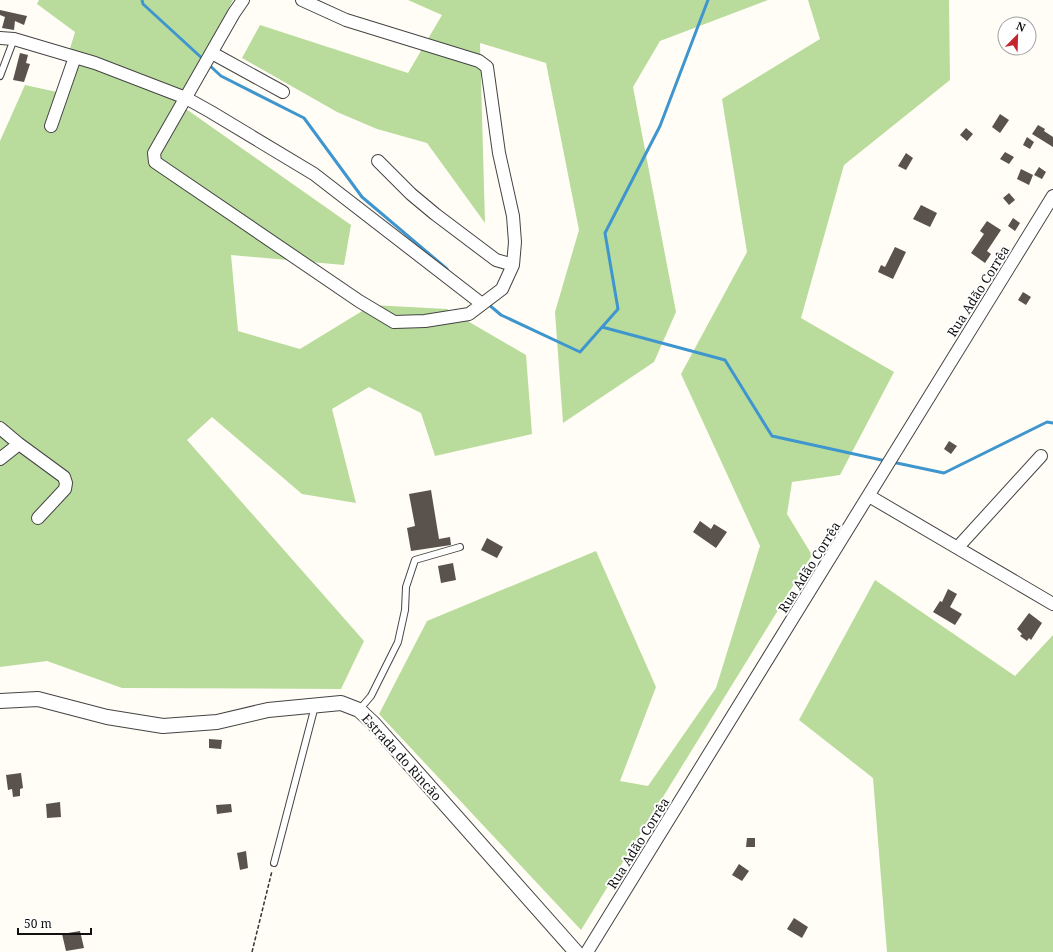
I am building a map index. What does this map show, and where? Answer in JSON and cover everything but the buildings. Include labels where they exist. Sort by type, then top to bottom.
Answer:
[{"type":"street","points":[[243,0],[154,152],[155,162],[359,301],[394,322],[425,321],[469,314],[502,289],[513,265],[516,242],[513,216],[498,153],[487,67],[479,61],[346,20],[302,0]]},
{"type":"street","points":[[0,38],[14,39],[95,63],[186,98],[314,174],[482,304]]},
{"type":"street","points":[[212,53],[283,92]]},
{"type":"street","points":[[50,126],[75,57]]},
{"type":"street","points":[[378,161],[411,194],[435,214],[496,260],[513,265]]},
{"type":"street","name":"Rua Adão Corrêa","points":[[587,952],[1053,196]]},
{"type":"street","points":[[0,428],[64,477],[66,483],[65,489],[38,518]]},
{"type":"street","points":[[0,459],[19,444]]},
{"type":"street","points":[[958,547],[1041,456]]},
{"type":"street","points":[[869,496],[1053,604]]},
{"type":"street","name":"Estrada do Rincão","points":[[0,701],[38,699],[107,717],[164,726],[217,722],[268,710],[341,703],[359,710],[378,729],[576,952]]},
{"type":"lane","points":[[0,76],[14,39]]},
{"type":"lane","points":[[359,710],[371,696],[398,642],[405,610],[406,587],[415,560],[460,547]]},
{"type":"lane","points":[[274,863],[315,706]]},
{"type":"path","points":[[252,952],[274,863]]},
{"type":"green space","points":[[39,0],[233,0],[179,104],[351,225],[344,265],[231,255],[238,331],[300,349],[372,305],[447,309],[526,355],[532,434],[435,456],[421,413],[369,387],[332,409],[356,503],[302,494],[212,417],[187,440],[364,641],[341,689],[122,688],[47,661],[0,667],[0,141],[25,85],[57,92],[75,32],[37,4]]},
{"type":"green space","points":[[408,0],[768,0],[660,41],[633,87],[676,312],[654,362],[563,423],[555,312],[579,230],[546,63],[480,43],[485,223],[427,143],[377,129],[337,112],[242,58],[260,25],[408,73],[442,15]]},
{"type":"green space","points":[[808,0],[949,0],[950,80],[844,165],[801,318],[894,372],[840,475],[792,482],[787,514],[812,555],[581,930],[379,714],[427,621],[596,551],[656,687],[620,781],[648,786],[716,688],[760,546],[681,374],[747,252],[722,99],[820,39]]},
{"type":"green space","points":[[875,580],[1015,676],[1053,635],[1053,952],[887,952],[873,778],[799,720]]},
{"type":"waterway","points":[[142,0],[143,4],[204,60]]},
{"type":"waterway","points":[[488,304],[501,315],[580,352],[618,309],[605,233],[660,126],[708,0]]},
{"type":"waterway","points":[[208,64],[221,76],[304,118],[362,197],[447,269]]},
{"type":"waterway","points":[[602,327],[725,360],[772,436],[886,461]]},
{"type":"waterway","points":[[892,462],[944,473],[1047,422],[1053,423]]}]
